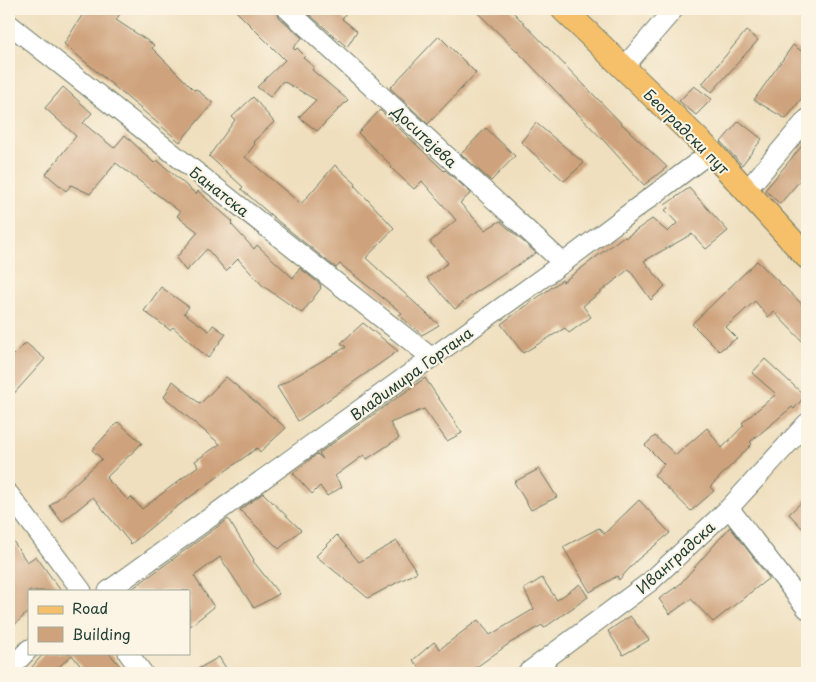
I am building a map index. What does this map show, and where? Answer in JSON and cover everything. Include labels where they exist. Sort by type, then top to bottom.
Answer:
[{"type":"main road","name":"Београдски пут","points":[[563,9],[711,152],[807,257]]},
{"type":"street","name":"Доситејева","points":[[287,9],[563,263]]},
{"type":"street","points":[[624,67],[674,9]]},
{"type":"street","name":"Банатска","points":[[9,24],[432,358]]},
{"type":"street","points":[[746,191],[807,119]]},
{"type":"street","name":"Владимира Гортана","points":[[109,590],[563,263],[711,152]]},
{"type":"street","name":"Иванградска","points":[[527,673],[651,581],[729,508],[807,423]]},
{"type":"street","points":[[9,494],[81,590]]},
{"type":"street","points":[[729,508],[807,609]]},
{"type":"street","points":[[9,670],[28,650]]},
{"type":"street","points":[[129,654],[143,673]]},
{"type":"building","points":[[86,9],[123,9],[116,20],[154,45],[152,48],[194,90],[196,89],[213,103],[180,142],[64,44]]},
{"type":"building","points":[[234,9],[276,9],[279,17],[302,38],[293,48],[295,50],[297,48],[305,56],[303,58],[314,67],[312,70],[348,100],[317,131],[299,117],[316,100],[283,81],[270,97],[257,87],[285,60]]},
{"type":"building","points":[[303,9],[348,9],[342,19],[357,31],[347,47]]},
{"type":"building","points":[[474,9],[510,9],[626,128],[667,167],[644,185],[606,143]]},
{"type":"building","points":[[746,31],[758,40],[712,92],[702,84]]},
{"type":"building","points":[[439,36],[476,73],[428,124],[390,88]]},
{"type":"building","points":[[793,45],[807,55],[807,91],[786,119],[754,100]]},
{"type":"building","points":[[694,86],[712,99],[696,115],[679,101]]},
{"type":"building","points":[[63,87],[92,113],[83,123],[114,148],[125,135],[154,163],[157,160],[196,194],[198,191],[233,222],[231,224],[254,249],[257,245],[293,278],[300,268],[321,285],[321,288],[302,313],[263,286],[238,259],[226,271],[207,249],[186,271],[176,258],[198,232],[177,216],[180,212],[116,163],[90,194],[71,185],[66,191],[46,174],[76,136],[45,108]]},
{"type":"building","points":[[253,97],[274,122],[253,142],[255,144],[245,157],[301,204],[335,165],[356,184],[355,186],[394,228],[366,258],[439,325],[422,335],[399,315],[402,313],[340,264],[336,268],[279,222],[241,189],[243,187],[209,156],[235,120],[232,117]]},
{"type":"building","points":[[380,110],[444,171],[471,193],[460,203],[485,230],[500,221],[536,253],[472,295],[455,309],[427,278],[448,263],[430,242],[456,220],[422,181],[414,189],[358,133]]},
{"type":"building","points":[[739,121],[762,139],[742,165],[721,142]]},
{"type":"building","points":[[536,123],[584,163],[564,181],[521,142]]},
{"type":"building","points":[[486,128],[515,156],[491,181],[461,154]]},
{"type":"building","points":[[807,140],[807,172],[780,204],[765,190]]},
{"type":"building","points":[[689,188],[728,231],[706,249],[692,234],[644,261],[665,286],[651,300],[629,269],[583,306],[591,317],[569,333],[565,328],[523,353],[501,324],[562,280],[563,282],[624,236],[625,238],[652,219],[668,232],[677,223],[665,210],[668,208],[665,205]]},
{"type":"building","points":[[757,261],[807,309],[807,346],[774,312],[768,317],[755,301],[726,327],[737,338],[719,351],[692,324]]},
{"type":"building","points":[[161,287],[189,307],[184,313],[209,331],[213,325],[226,334],[208,358],[173,327],[170,330],[144,311]]},
{"type":"building","points":[[363,323],[398,351],[298,421],[277,387],[346,347],[341,343]]},
{"type":"building","points":[[26,343],[45,359],[9,399],[9,360]]},
{"type":"building","points":[[765,359],[805,396],[794,409],[792,407],[750,442],[752,444],[710,487],[714,491],[691,511],[654,475],[664,464],[645,445],[655,436],[676,455],[707,428],[722,448],[744,425],[742,423],[776,394],[752,373]]},
{"type":"building","points":[[226,377],[286,428],[260,452],[257,448],[167,514],[131,544],[93,497],[62,522],[50,506],[102,459],[92,450],[118,422],[142,443],[106,478],[128,500],[131,497],[142,509],[198,466],[195,461],[220,444],[164,397],[173,381],[200,404]]},
{"type":"building","points":[[425,378],[462,433],[447,441],[424,409],[390,423],[399,438],[367,459],[364,455],[335,476],[342,487],[327,496],[320,486],[312,494],[293,473],[317,454],[323,459],[319,453]]},
{"type":"building","points":[[539,469],[557,497],[531,510],[514,482]]},
{"type":"building","points":[[263,493],[301,530],[279,549],[240,510]]},
{"type":"building","points":[[807,497],[807,533],[789,514]]},
{"type":"building","points":[[639,500],[670,533],[637,560],[619,580],[617,576],[590,592],[563,547],[599,528],[604,534]]},
{"type":"building","points":[[228,519],[253,561],[279,594],[254,608],[220,557],[194,576],[214,607],[190,626],[190,590],[130,590]]},
{"type":"building","points":[[730,527],[769,578],[713,622],[691,599],[670,614],[659,599],[679,585]]},
{"type":"building","points":[[9,535],[27,562],[36,556],[60,590],[28,590],[28,612],[9,630]]},
{"type":"building","points":[[337,535],[359,562],[397,541],[417,572],[368,598],[316,556]]},
{"type":"building","points":[[542,578],[557,600],[580,584],[588,597],[544,628],[542,625],[510,643],[468,673],[424,673],[413,660],[434,642],[440,649],[478,620],[490,635],[534,609],[524,589]]},
{"type":"building","points":[[630,616],[649,640],[623,655],[608,631]]},
{"type":"building","points":[[43,654],[110,654],[126,673],[86,673],[72,655],[52,673],[27,673]]},
{"type":"building","points":[[219,657],[229,673],[191,673]]}]
